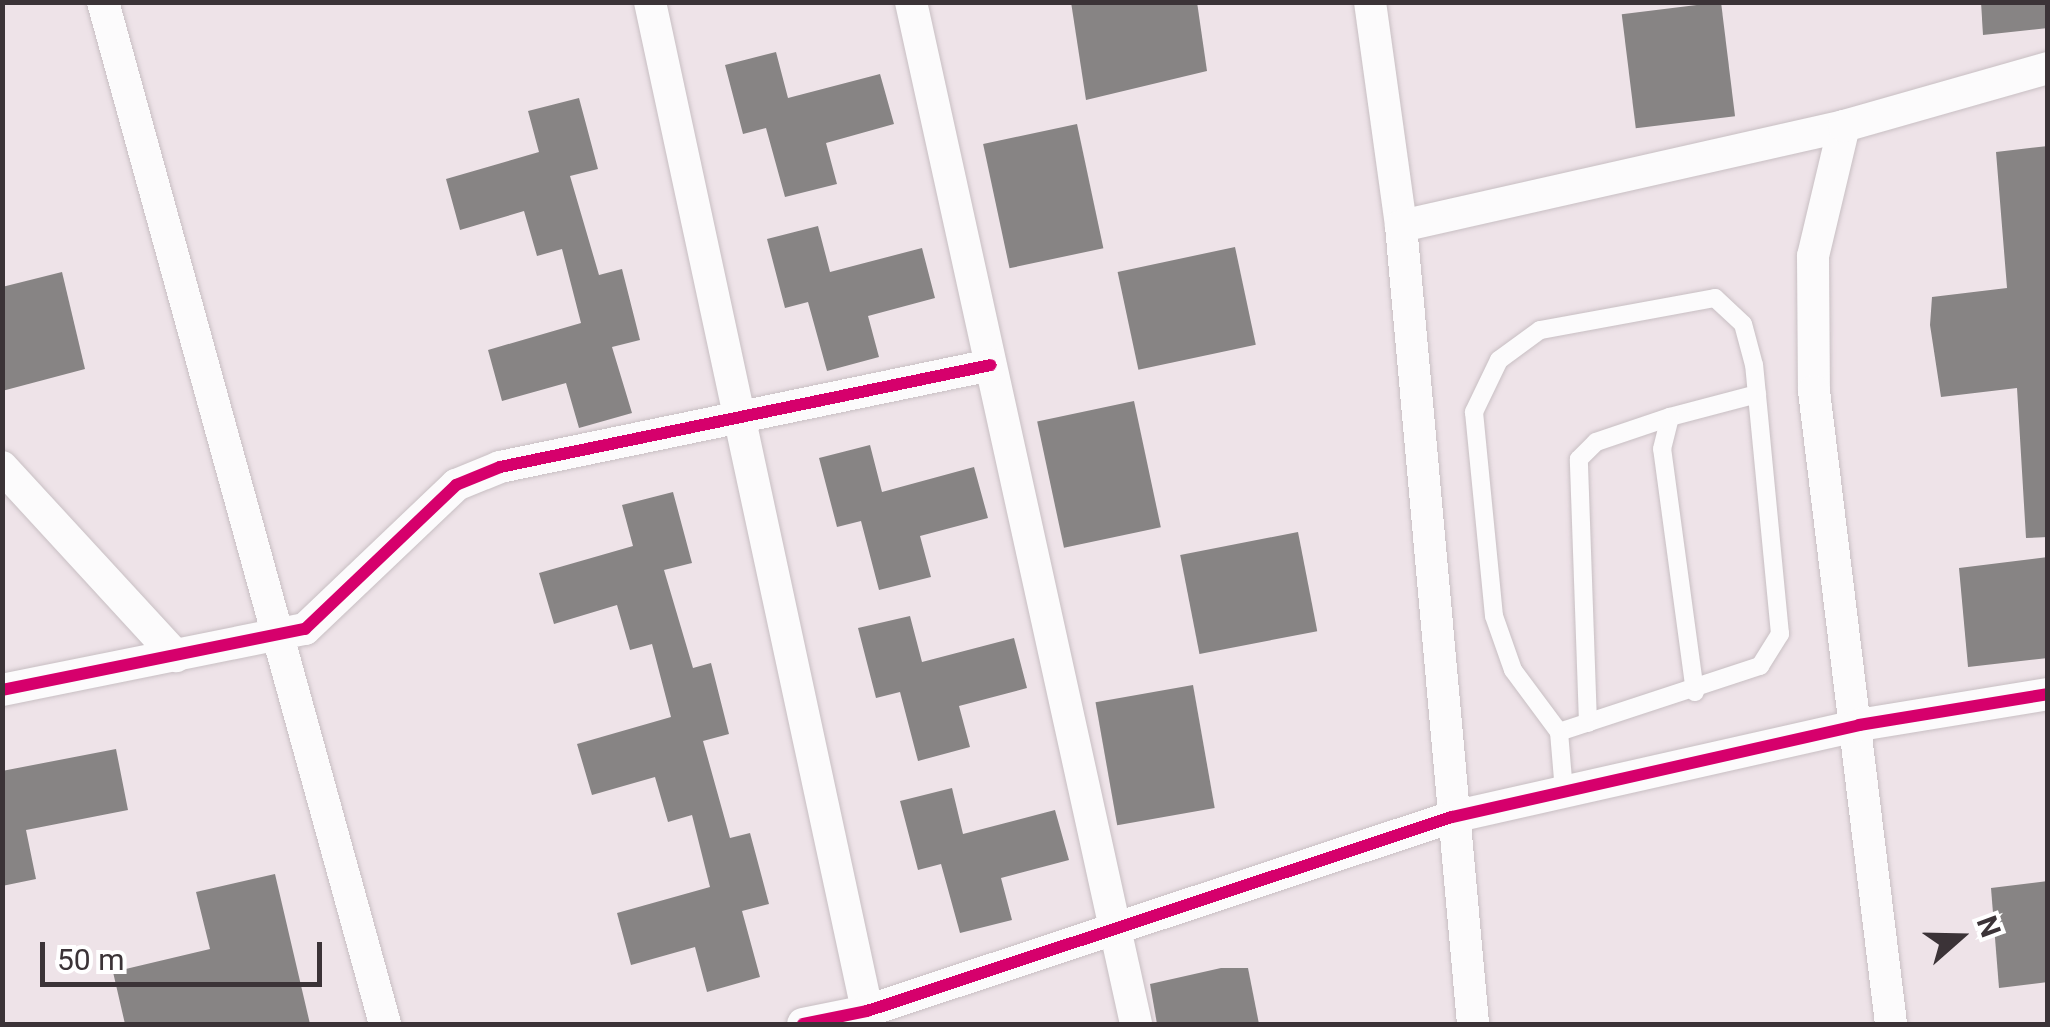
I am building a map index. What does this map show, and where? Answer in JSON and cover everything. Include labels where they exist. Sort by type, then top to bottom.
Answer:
[{"type":"street","points":[[103,2],[274,640],[385,1024]]},
{"type":"street","points":[[650,2],[746,421],[868,1018]]},
{"type":"street","points":[[911,2],[1136,1024]]},
{"type":"street","points":[[1370,2],[1401,226],[1452,817],[1474,1024]]},
{"type":"street","points":[[1401,226],[1844,126],[2048,68]]},
{"type":"street","points":[[1844,126],[1812,256],[1814,391],[1859,725],[1891,1024]]},
{"type":"street","points":[[2,690],[274,640],[305,629],[354,589],[456,485],[500,467],[746,421],[991,365]]},
{"type":"street","points":[[2,467],[176,656]]},
{"type":"street","points":[[802,1024],[868,1018],[1114,928],[1452,817],[1859,725],[2048,694]]},
{"type":"lane","points":[[1559,732],[1695,692],[1760,666],[1780,634],[1758,394],[1742,324],[1715,298],[1540,330],[1499,360],[1474,412],[1494,616],[1513,670],[1559,732],[1564,792]]},
{"type":"lane","points":[[1588,723],[1580,459],[1596,442],[1758,394]]},
{"type":"lane","points":[[1670,417],[1662,448],[1695,692]]},
{"type":"building","points":[[1071,2],[1197,2],[1207,71],[1086,100]]},
{"type":"building","points":[[1721,2],[1735,116],[1636,128],[1622,14]]},
{"type":"building","points":[[1981,2],[2048,2],[2048,28],[1983,35]]},
{"type":"building","points":[[776,52],[788,98],[880,74],[894,124],[826,143],[837,184],[785,197],[766,128],[743,134],[725,65]]},
{"type":"building","points":[[579,98],[598,169],[570,176],[599,275],[622,269],[640,340],[612,347],[632,413],[579,428],[566,383],[502,401],[488,350],[581,323],[562,249],[537,256],[524,211],[460,230],[446,179],[539,152],[528,111]]},
{"type":"building","points":[[1077,124],[1103,248],[1010,268],[983,144]]},
{"type":"building","points":[[2048,146],[2048,537],[2026,538],[2017,388],[1941,397],[1930,325],[1932,297],[2007,288],[1996,152]]},
{"type":"building","points":[[818,226],[830,272],[922,248],[935,298],[868,316],[879,357],[827,371],[808,302],[785,308],[767,239]]},
{"type":"building","points":[[1235,247],[1256,345],[1138,370],[1118,272]]},
{"type":"building","points":[[62,272],[85,369],[2,391],[2,287]]},
{"type":"building","points":[[1134,401],[1161,527],[1064,548],[1037,422]]},
{"type":"building","points":[[870,445],[882,492],[974,467],[988,518],[920,536],[931,577],[879,590],[861,521],[837,527],[819,458]]},
{"type":"building","points":[[673,492],[692,563],[664,570],[693,668],[711,663],[729,734],[703,741],[730,838],[750,833],[769,904],[742,911],[760,977],[707,992],[695,947],[631,965],[617,913],[710,887],[692,815],[668,822],[655,777],[592,795],[577,744],[671,717],[652,644],[630,650],[617,605],[554,624],[539,573],[633,546],[622,505]]},
{"type":"building","points":[[1298,532],[1317,631],[1199,654],[1180,555]]},
{"type":"building","points":[[2048,557],[2048,658],[1968,667],[1959,568]]},
{"type":"building","points":[[910,616],[922,662],[1014,638],[1027,688],[959,706],[970,747],[918,761],[900,692],[876,698],[858,628]]},
{"type":"building","points":[[1193,685],[1215,808],[1117,825],[1096,702]]},
{"type":"building","points":[[116,749],[128,810],[26,830],[36,879],[2,886],[2,771]]},
{"type":"building","points":[[952,788],[963,834],[1055,810],[1069,860],[1001,878],[1012,920],[960,933],[941,864],[918,870],[900,801]]},
{"type":"building","points":[[275,874],[310,1024],[125,1024],[113,972],[210,949],[196,892]]},
{"type":"building","points":[[2048,881],[2048,982],[1999,988],[1991,888]]},
{"type":"building","points":[[1221,968],[1248,968],[1259,1024],[1157,1024],[1150,984]]},
{"type":"cycle path","points":[[2,690],[305,629],[456,485],[500,467],[991,365]]},
{"type":"cycle path","points":[[803,1024],[867,1011],[1452,817],[1859,725],[2048,694]]}]
